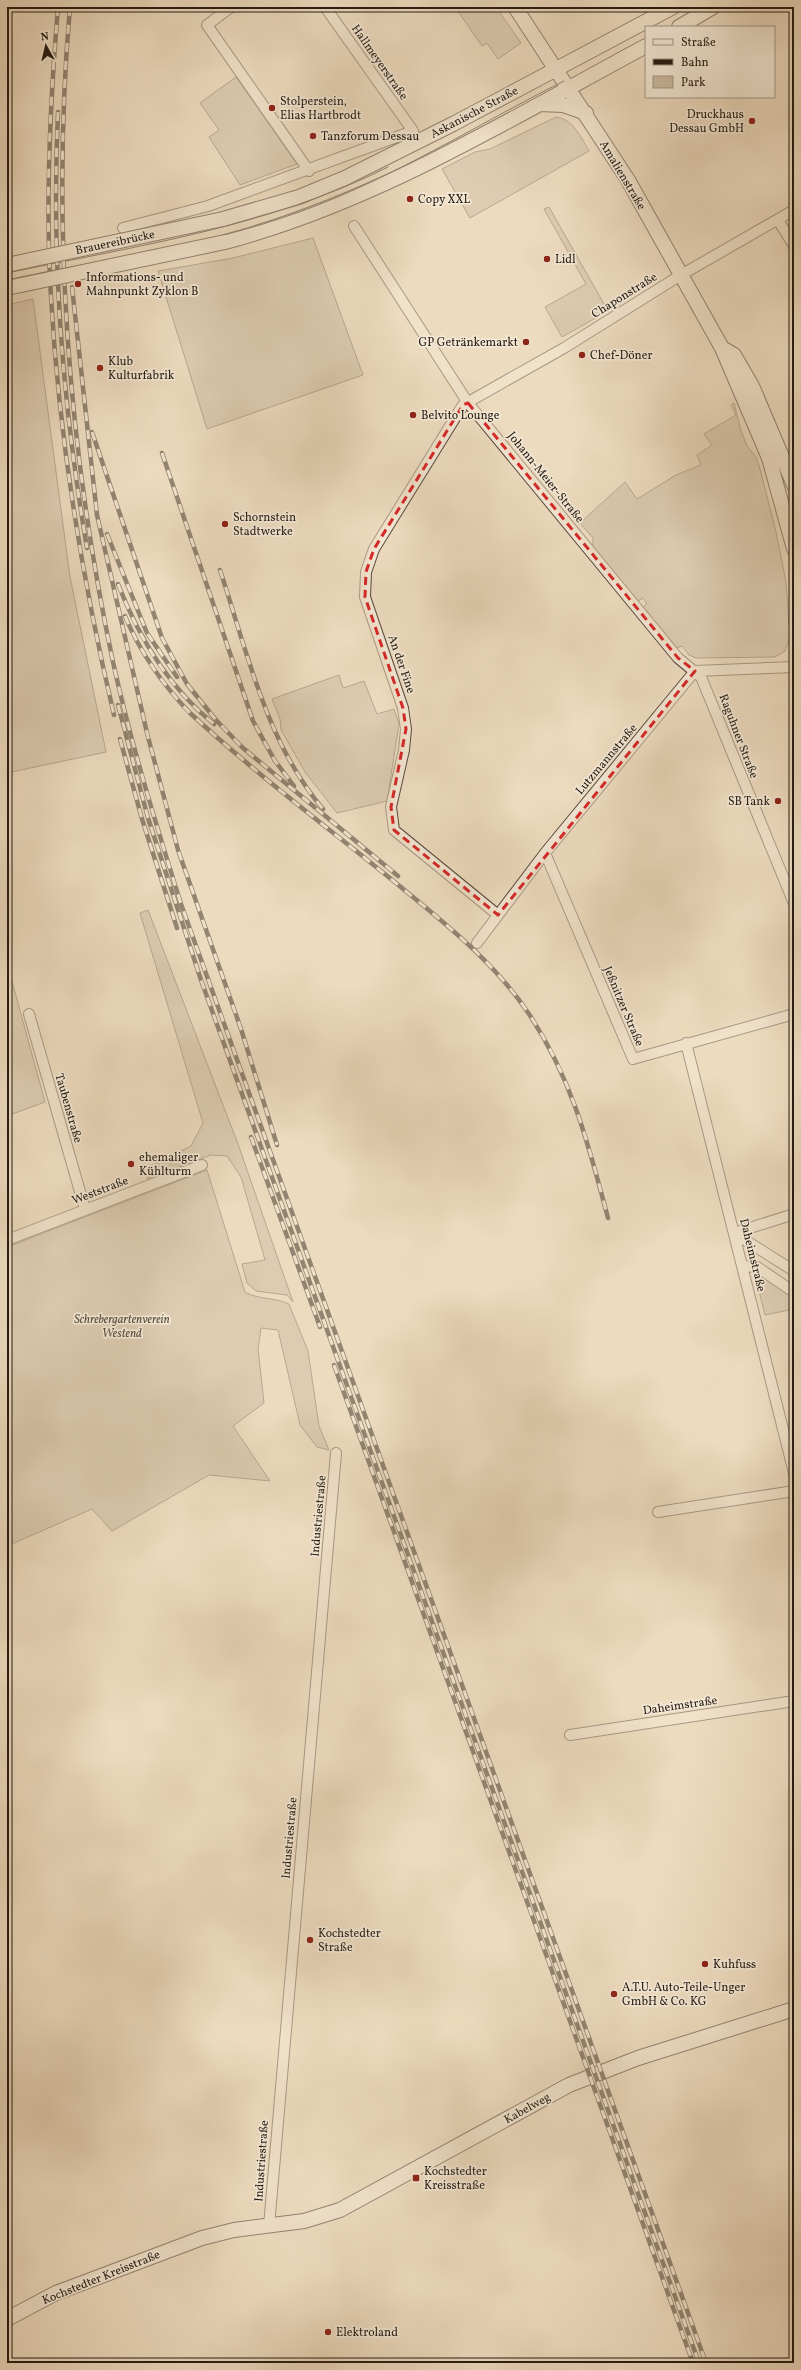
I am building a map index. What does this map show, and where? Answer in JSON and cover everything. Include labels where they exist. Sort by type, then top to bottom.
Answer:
[{"type":"main road","name":"Amalienstraße","points":[[515,7],[586,113],[628,180],[722,348],[769,458],[794,549]]},
{"type":"main road","name":"Askanische Straße","points":[[223,219],[299,197],[345,178],[557,69],[673,7]]},
{"type":"main road","points":[[681,26],[713,7]]},
{"type":"main road","name":"Askanische Straße","points":[[225,242],[293,222],[351,200],[403,176],[645,47]]},
{"type":"main road","points":[[538,104],[563,105],[586,113]]},
{"type":"main road","name":"Brauereibrücke","points":[[7,265],[223,219]]},
{"type":"main road","name":"Brauereibrücke","points":[[7,288],[225,242]]},
{"type":"main road","name":"Amalienstraße","points":[[722,348],[734,355],[752,386],[794,485]]},
{"type":"main road","name":"Kabelweg","points":[[269,2226],[304,2221],[340,2210],[558,2091],[590,2076],[674,2046],[794,2009]]},
{"type":"main road","name":"Kochstedter Kreisstraße","points":[[7,2319],[56,2293],[190,2242],[234,2230],[269,2226]]},
{"type":"street","points":[[231,7],[207,25],[309,171]]},
{"type":"street","name":"Hallmeyerstraße","points":[[325,7],[413,131]]},
{"type":"street","name":"Askanische Straße","points":[[123,228],[208,206],[309,171],[413,131]]},
{"type":"street","name":"Chaponstraße","points":[[468,403],[564,348],[681,275],[794,210]]},
{"type":"street","points":[[778,220],[794,246]]},
{"type":"street","name":"Johann-Meier-Straße","points":[[354,226],[468,403],[678,658],[695,671]]},
{"type":"street","name":"An der Fine","points":[[468,403],[463,405],[374,549],[366,572],[365,597],[403,708],[406,728],[404,750],[391,807],[394,830],[498,915]]},
{"type":"street","points":[[695,671],[794,667]]},
{"type":"street","name":"Lutzmannstraße","points":[[476,943],[545,853],[695,671]]},
{"type":"street","name":"Raguhner Straße","points":[[695,671],[705,685],[793,901]]},
{"type":"street","name":"Jeßnitzer Straße","points":[[545,853],[633,1059],[794,1014]]},
{"type":"street","name":"Taubenstraße","points":[[28,1014],[85,1210]]},
{"type":"street","name":"Daheimstraße","points":[[686,1043],[794,1473]]},
{"type":"street","name":"Weststraße","points":[[7,1240],[202,1165]]},
{"type":"street","points":[[734,1233],[794,1214]]},
{"type":"street","points":[[734,1233],[794,1272]]},
{"type":"street","points":[[742,1266],[757,1267],[794,1292]]},
{"type":"street","name":"Industriestraße","points":[[269,2226],[336,1453]]},
{"type":"street","points":[[658,1512],[794,1491]]},
{"type":"street","name":"Daheimstraße","points":[[570,1735],[794,1701]]},
{"type":"highlighted area","points":[[468,403],[678,658],[695,671],[498,915],[394,830],[391,807],[406,729],[403,708],[365,597],[366,572],[374,549],[463,405]]},
{"type":"green space","points":[[455,7],[496,7],[521,43],[498,59],[487,43],[482,46]]},
{"type":"green space","points":[[236,77],[297,164],[240,185],[209,137],[219,130],[200,103]]},
{"type":"green space","points":[[556,117],[562,118],[572,125],[580,135],[589,151],[470,218],[442,169],[475,152],[490,149]]},
{"type":"green space","points":[[549,207],[608,311],[562,337],[545,307],[586,284],[544,209]]},
{"type":"green space","points":[[313,238],[363,375],[207,429],[158,271],[233,258]]},
{"type":"green space","points":[[33,299],[70,577],[106,752],[7,773],[7,305]]},
{"type":"green space","points":[[734,403],[741,431],[747,446],[756,457],[760,469],[776,532],[786,582],[790,637],[785,651],[775,657],[696,658],[689,655],[682,646],[677,648],[643,607],[647,604],[643,598],[638,601],[593,549],[593,538],[580,523],[625,482],[637,499],[676,475],[701,465],[697,455],[712,445],[704,434],[736,415],[731,405]]},
{"type":"green space","points":[[339,675],[343,688],[364,681],[377,714],[394,709],[399,724],[387,801],[337,813],[305,772],[281,730],[280,719],[272,699]]},
{"type":"green space","points":[[148,910],[238,1144],[293,1302],[287,1295],[256,1291],[247,1283],[242,1264],[265,1260],[241,1177],[227,1156],[211,1155],[147,1179],[151,1166],[191,1146],[203,1123],[140,913]]},
{"type":"green space","points":[[7,963],[45,1102],[7,1116]]},
{"type":"green space","name":"Schrebergartenverein Westend","points":[[207,1170],[245,1292],[250,1295],[278,1300],[289,1304],[308,1351],[319,1426],[329,1450],[317,1447],[300,1425],[278,1330],[261,1328],[258,1349],[264,1403],[233,1426],[270,1481],[209,1475],[112,1531],[92,1509],[7,1546],[7,1247]]},
{"type":"green space","points":[[760,1273],[794,1296],[794,1309],[765,1315],[755,1275]]},
{"type":"tram line","points":[[7,280],[191,243],[264,224],[299,212],[333,199],[401,168],[564,81]]},
{"type":"tram line","points":[[7,273],[153,243],[249,220],[343,188],[388,167]]},
{"type":"railway","points":[[58,7],[48,188],[49,261],[55,350],[66,455],[82,560],[102,664],[114,715]]},
{"type":"railway","points":[[70,7],[62,171],[63,253],[75,419],[97,582],[120,693],[136,754],[181,904],[706,2363]]},
{"type":"railway","points":[[58,112],[56,222],[60,330],[71,439],[87,548]]},
{"type":"railway","points":[[72,287],[97,515],[147,733],[178,850],[241,1029],[277,1145]]},
{"type":"railway","points":[[92,432],[162,638],[187,684],[216,720],[243,748],[398,876]]},
{"type":"railway","points":[[162,453],[253,721],[275,761],[294,786]]},
{"type":"railway","points":[[107,534],[147,633],[177,677]]},
{"type":"railway","points":[[220,570],[249,664],[272,725],[303,783],[323,809]]},
{"type":"railway","points":[[118,584],[145,642],[169,678],[198,710],[214,724]]},
{"type":"railway","points":[[125,616],[153,668],[190,713],[268,780],[453,931],[486,962],[516,996],[544,1038],[568,1087],[586,1138],[608,1218]]},
{"type":"railway","points":[[118,705],[148,818],[201,980],[699,2363]]},
{"type":"railway","points":[[120,739],[142,819],[177,928]]},
{"type":"railway","points":[[251,1137],[320,1327]]},
{"type":"railway","points":[[334,1365],[693,2363]]},
{"type":"place","name":"Stolperstein, Elias Hartbrodt","points":[[272,108]]},
{"type":"place","name":"Druckhaus Dessau GmbH","points":[[752,121]]},
{"type":"place","name":"Tanzforum Dessau","points":[[313,136]]},
{"type":"place","name":"Copy XXL","points":[[410,199]]},
{"type":"place","name":"Lidl","points":[[547,259]]},
{"type":"place","name":"Informations- und Mahnpunkt Zyklon B","points":[[78,284]]},
{"type":"place","name":"GP Getränkemarkt","points":[[526,342]]},
{"type":"place","name":"Chef-Döner","points":[[582,355]]},
{"type":"place","name":"Klub Kulturfabrik","points":[[100,368]]},
{"type":"place","name":"Belvito Lounge","points":[[413,415]]},
{"type":"place","name":"Schornstein Stadtwerke","points":[[225,524]]},
{"type":"place","name":"SB Tank","points":[[778,801]]},
{"type":"place","name":"ehemaliger Kühlturm","points":[[131,1164]]},
{"type":"place","name":"Kochstedter Straße","points":[[310,1940]]},
{"type":"place","name":"Kuhfuss","points":[[705,1964]]},
{"type":"place","name":"A.T.U. Auto-Teile-Unger GmbH & Co. KG","points":[[614,1994]]},
{"type":"place","name":"Kochstedter Kreisstraße","points":[[416,2178]]},
{"type":"place","name":"Elektroland","points":[[328,2332]]}]
